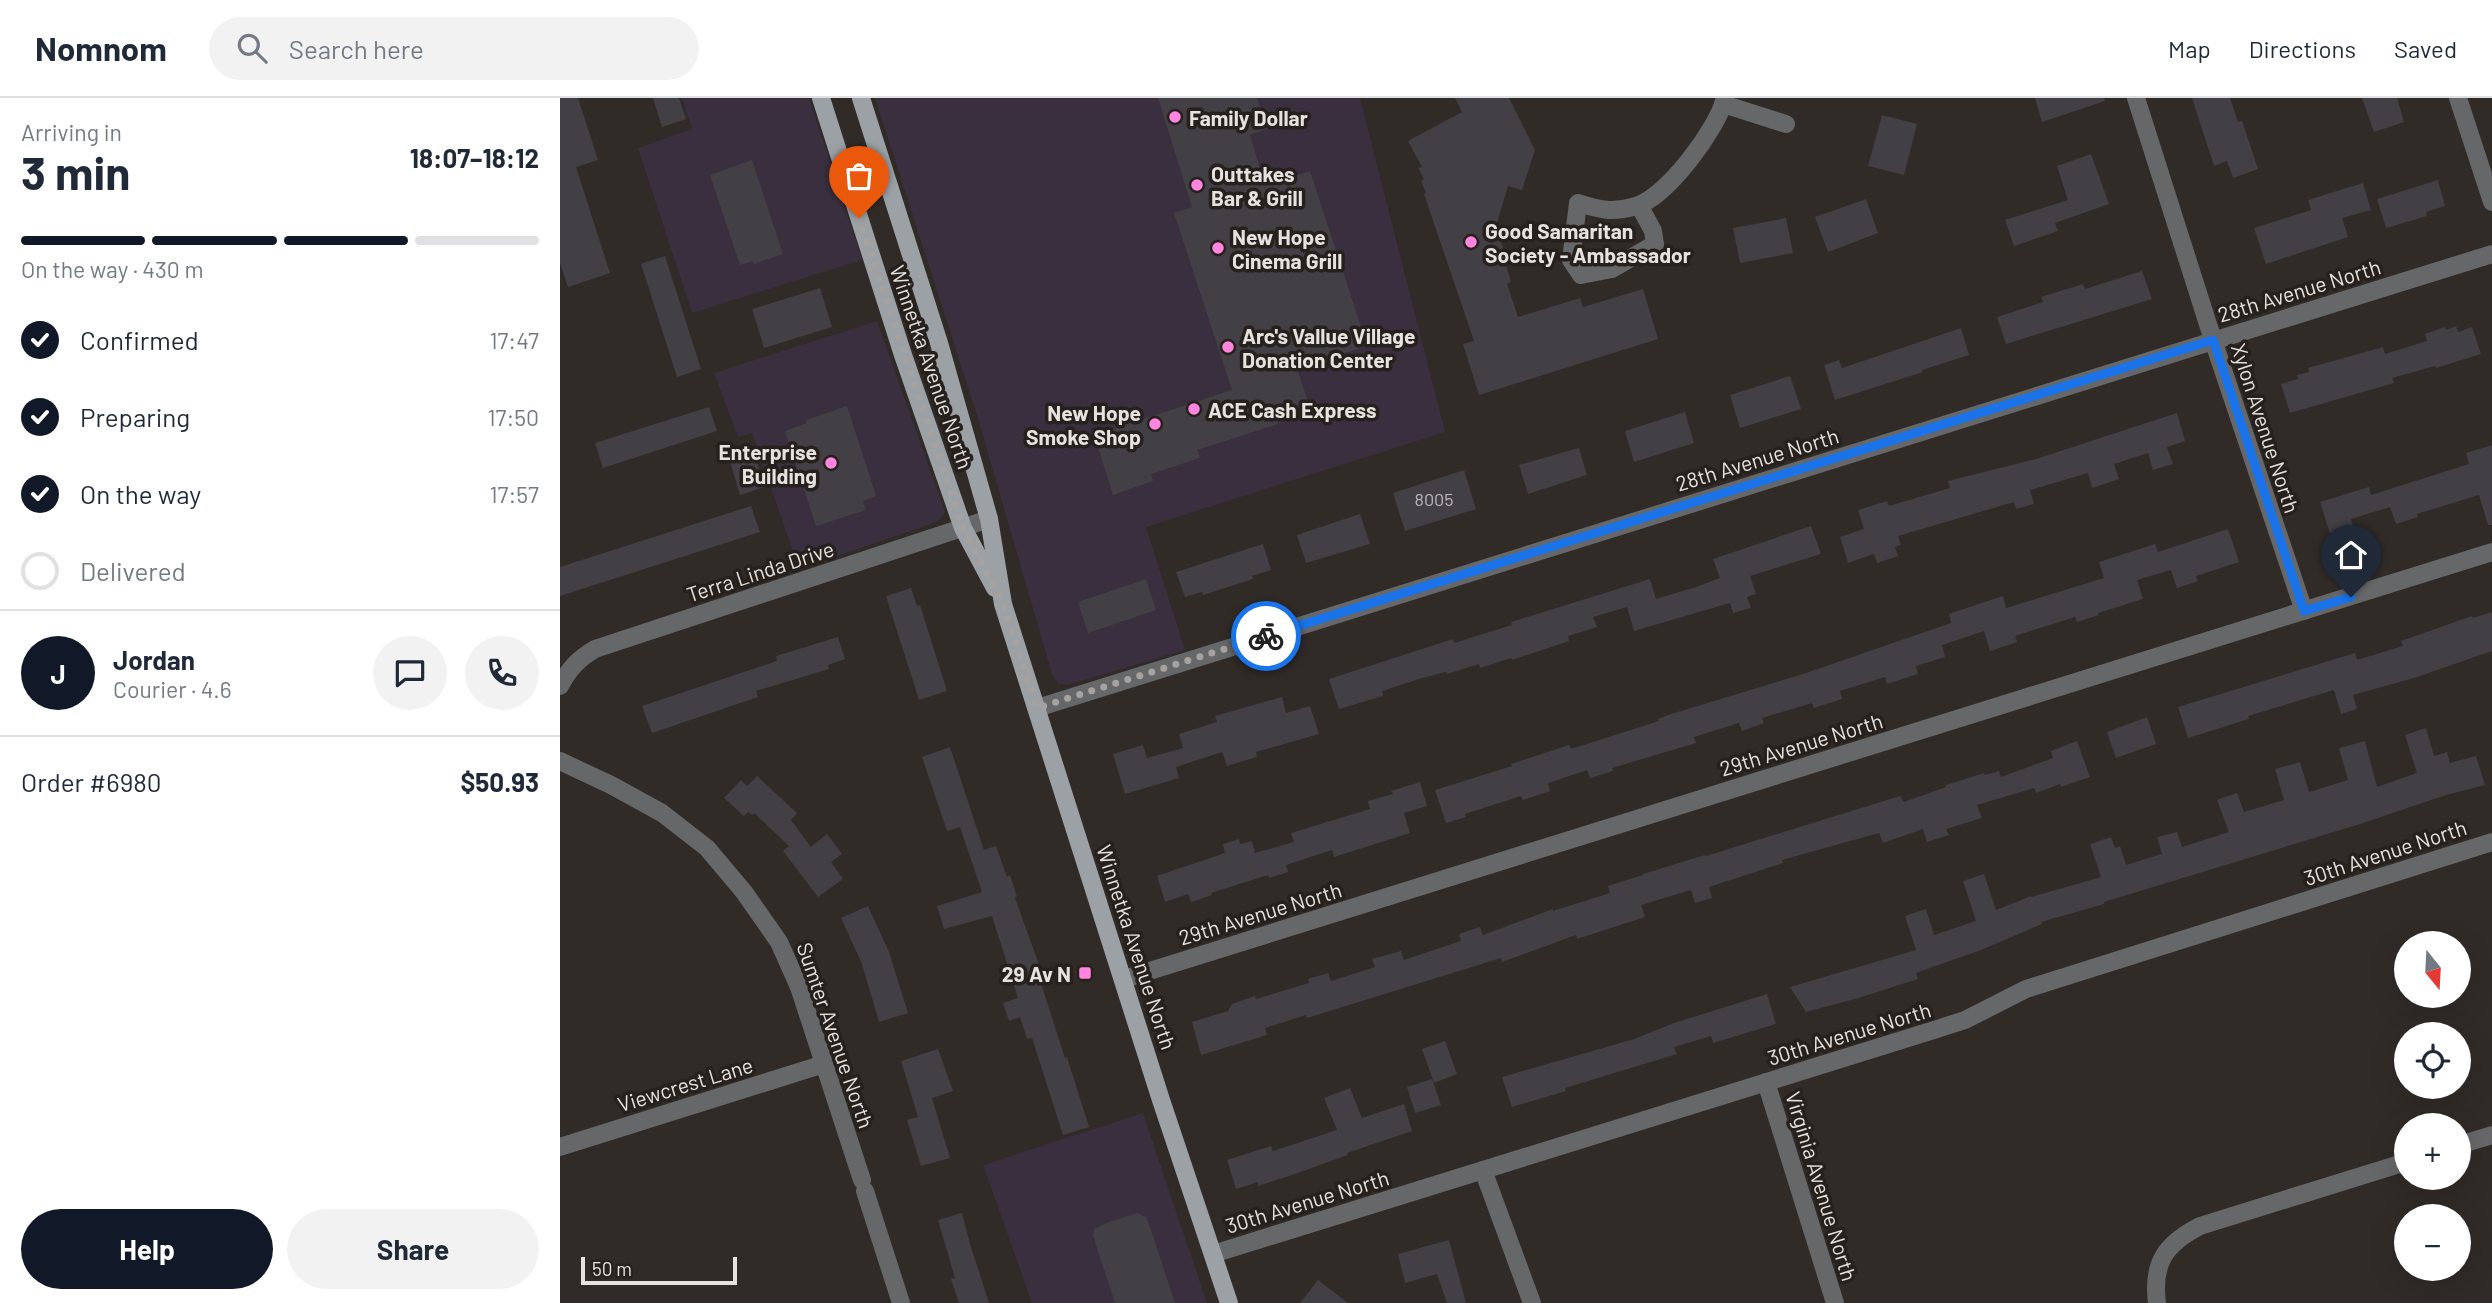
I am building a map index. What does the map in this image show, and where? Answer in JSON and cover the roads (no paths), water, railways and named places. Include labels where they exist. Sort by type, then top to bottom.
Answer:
[{"type":"main road","name":"Winnetka Avenue North","points":[[821,98],[963,528],[1003,604]]},
{"type":"main road","name":"Winnetka Avenue North","points":[[861,98],[939,344],[989,519],[1003,604],[1161,1100],[1229,1303]]},
{"type":"street","name":"Xylon Avenue North","points":[[2136,98],[2213,340],[2304,611]]},
{"type":"street","points":[[2458,98],[2492,202]]},
{"type":"street","points":[[1639,205],[1653,231],[1654,244],[1612,269],[1581,275],[1571,260],[1578,203],[1605,212],[1639,205],[1660,191],[1678,174],[1700,145],[1724,101],[1786,124]]},
{"type":"street","name":"28th Avenue North","points":[[1037,708],[2492,254]]},
{"type":"street","name":"Terra Linda Drive","points":[[560,686],[579,658],[595,649],[989,519]]},
{"type":"street","name":"29th Avenue North","points":[[1124,979],[2492,552]]},
{"type":"street","name":"Sumter Avenue North","points":[[560,761],[662,813],[715,857],[744,892],[779,942],[799,987],[901,1303]]},
{"type":"street","name":"30th Avenue North","points":[[1213,1254],[1965,1020],[2026,989],[2492,842]]},
{"type":"street","name":"Viewcrest Lane","points":[[560,1147],[824,1064]]},
{"type":"street","name":"Virginia Avenue North","points":[[1766,1082],[1835,1303]]},
{"type":"street","points":[[2471,1141],[2492,1135]]},
{"type":"street","points":[[2157,1303],[2157,1269],[2165,1251],[2182,1236],[2200,1226],[2394,1166]]},
{"type":"street","points":[[1483,1170],[1532,1303]]},
{"type":"place","name":"Family Dollar","points":[[1175,117]]},
{"type":"place","name":"Outtakes Bar & Grill","points":[[1197,185]]},
{"type":"place","name":"Good Samaritan Society - Ambassador","points":[[1471,242]]},
{"type":"place","name":"New Hope Cinema Grill","points":[[1218,248]]},
{"type":"place","name":"Arc's Vallue Village Donation Center","points":[[1228,347]]},
{"type":"place","name":"ACE Cash Express","points":[[1194,409]]},
{"type":"place","name":"New Hope Smoke Shop","points":[[1155,424]]},
{"type":"place","name":"Enterprise Building","points":[[831,463]]},
{"type":"place","name":"29 Av N","points":[[1085,973]]}]
